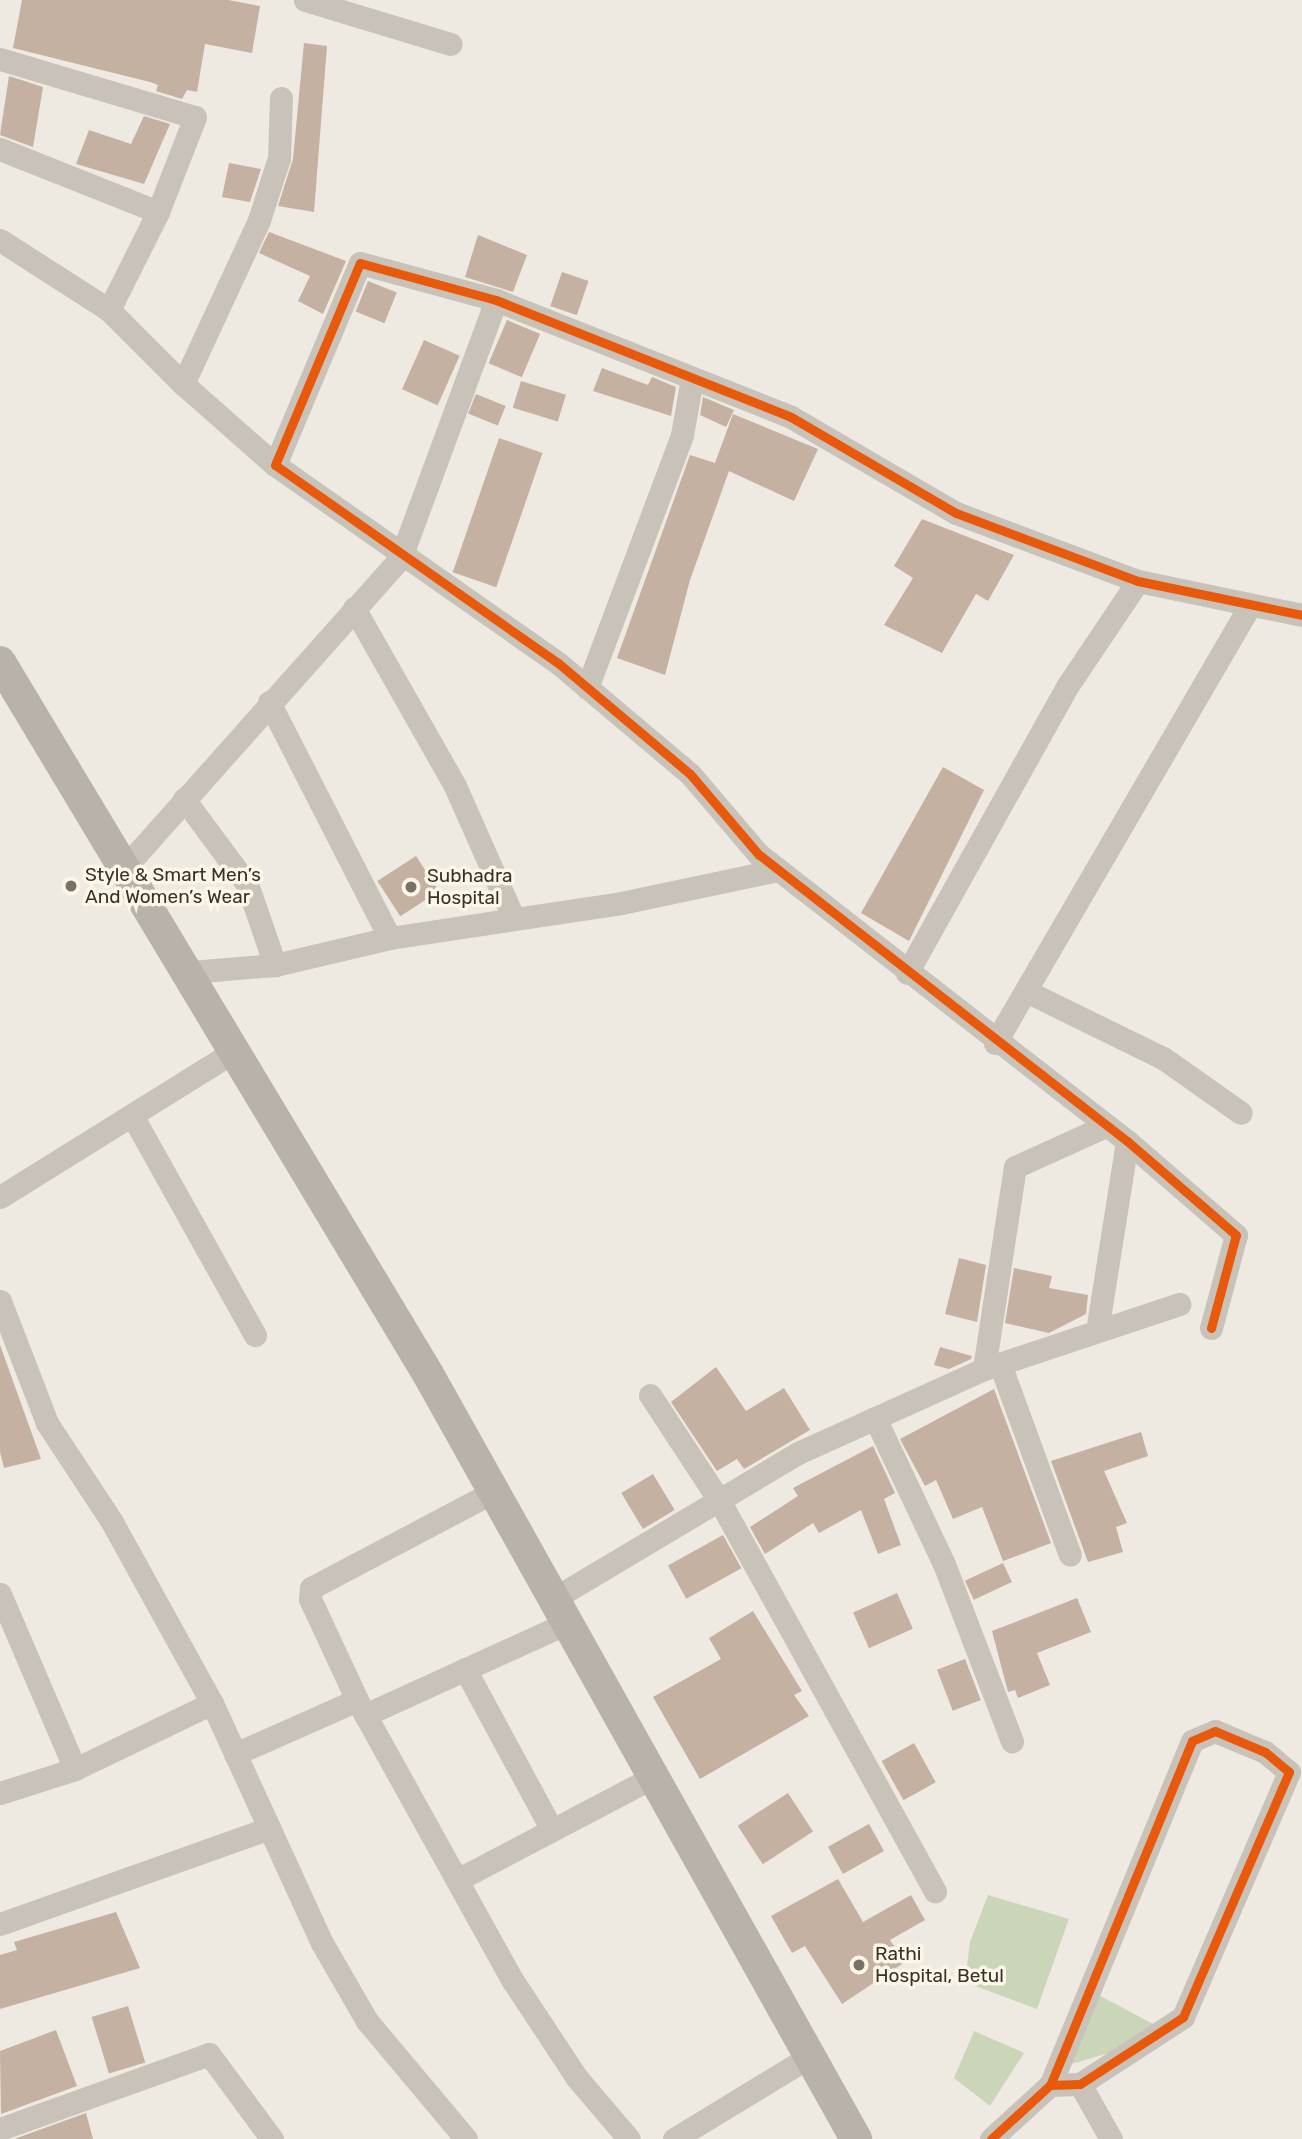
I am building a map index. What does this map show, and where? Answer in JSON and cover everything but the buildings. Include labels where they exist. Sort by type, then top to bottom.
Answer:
[{"type":"main road","points":[[0,662],[191,972],[493,1492],[856,2139]]},
{"type":"street","points":[[305,0],[451,44]]},
{"type":"street","points":[[0,59],[195,117],[158,212],[109,310]]},
{"type":"street","points":[[183,384],[259,220],[279,159],[281,98]]},
{"type":"street","points":[[0,149],[158,212]]},
{"type":"street","points":[[0,240],[109,310],[183,384],[275,465],[587,688],[690,774],[778,870],[995,1043],[1126,1141],[1236,1235],[1211,1328]]},
{"type":"street","points":[[275,465],[360,263],[496,300],[791,418],[956,513],[1138,581],[1249,607],[1302,615]]},
{"type":"street","points":[[126,866],[269,702],[401,557],[496,300]]},
{"type":"street","points":[[587,688],[682,435],[692,378]]},
{"type":"street","points":[[907,973],[1069,685],[1138,581]]},
{"type":"street","points":[[995,1043],[1249,607]]},
{"type":"street","points":[[354,608],[455,786],[514,919]]},
{"type":"street","points":[[269,702],[390,938]]},
{"type":"street","points":[[184,799],[247,884],[275,965]]},
{"type":"street","points":[[191,972],[275,965],[390,938],[514,919],[778,870]]},
{"type":"street","points":[[1026,991],[1163,1058],[1241,1112]]},
{"type":"street","points":[[0,1197],[236,1051]]},
{"type":"street","points":[[133,1117],[255,1335]]},
{"type":"street","points":[[1070,1555],[992,1366],[1015,1167],[1106,1126]]},
{"type":"street","points":[[1097,1331],[1126,1141]]},
{"type":"street","points":[[0,1301],[47,1423],[112,1522],[212,1703],[322,1943],[367,2021],[466,2139]]},
{"type":"street","points":[[235,1754],[465,1669],[560,1611],[719,1500],[798,1453],[992,1366],[1179,1304]]},
{"type":"street","points":[[650,1395],[719,1500],[935,1891]]},
{"type":"street","points":[[875,1418],[944,1564],[1012,1741]]},
{"type":"street","points":[[493,1492],[311,1588],[361,1707],[457,1880],[577,2078],[629,2139]]},
{"type":"street","points":[[0,1594],[75,1769]]},
{"type":"street","points":[[465,1669],[552,1830]]},
{"type":"street","points":[[0,1793],[75,1769],[212,1703]]},
{"type":"street","points":[[991,2139],[1050,2085],[1192,1741],[1215,1731],[1265,1752],[1289,1772],[1183,2017],[1080,2084],[1050,2085]]},
{"type":"street","points":[[457,1880],[653,1777]]},
{"type":"street","points":[[0,1924],[269,1828]]},
{"type":"street","points":[[0,2129],[209,2053],[272,2139]]},
{"type":"street","points":[[674,2139],[809,2057]]},
{"type":"street","points":[[1080,2084],[1111,2139]]},
{"type":"green space","points":[[988,1895],[1069,1919],[1037,2009],[965,1982],[970,1942]]},
{"type":"green space","points":[[1097,1994],[1153,2024],[1112,2052],[1065,2066]]},
{"type":"green space","points":[[974,2031],[1024,2053],[990,2106],[954,2078]]},
{"type":"cycle path","points":[[1211,1328],[1236,1235],[1127,1141],[759,855],[690,774],[558,663],[275,465],[360,263],[496,300],[791,417],[956,513],[1138,581],[1302,615]]},
{"type":"cycle path","points":[[991,2139],[1050,2085],[1080,2084],[1183,2017],[1289,1772],[1265,1752],[1215,1731],[1192,1741],[1050,2085]]},
{"type":"place","name":"Style & Smart Men’s And Women’s Wear","points":[[71,886]]},
{"type":"place","name":"Subhadra Hospital","points":[[411,887]]},
{"type":"place","name":"Rathi Hospital, Betul","points":[[859,1965]]}]
